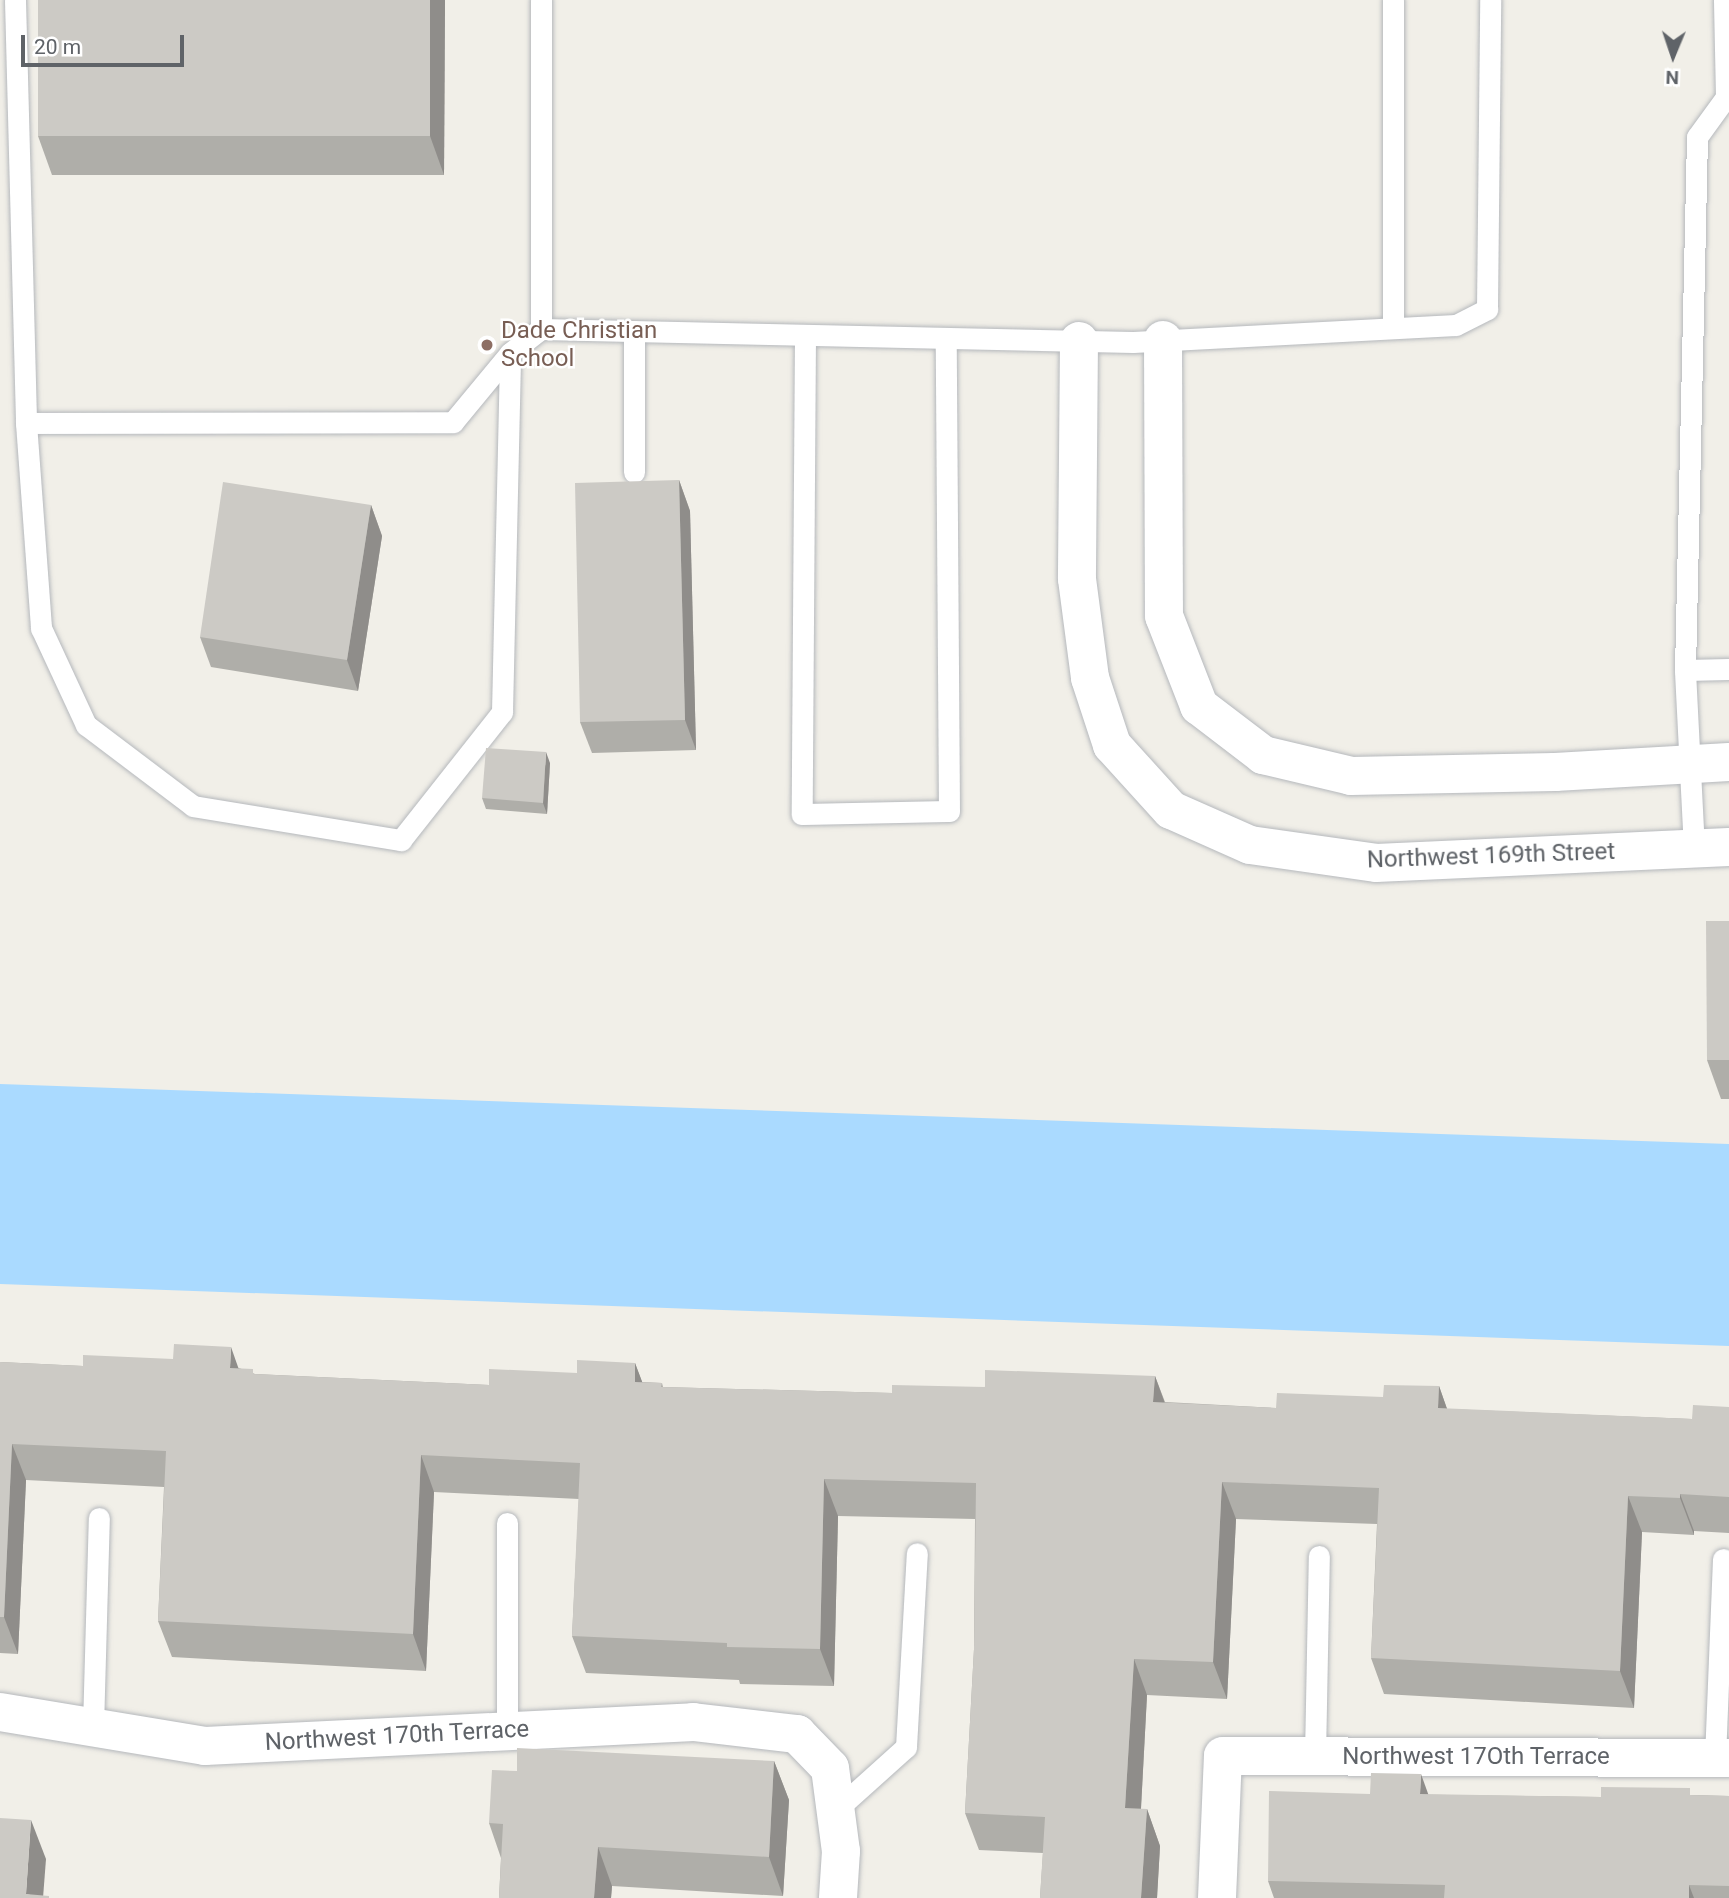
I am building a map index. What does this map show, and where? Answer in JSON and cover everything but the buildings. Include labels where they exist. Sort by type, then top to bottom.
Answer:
[{"type":"street","points":[[1163,340],[1164,616],[1199,706],[1263,755],[1350,776],[1555,772],[1729,762]]},
{"type":"street","name":"Northwest 169th Street","points":[[1079,341],[1077,579],[1090,678],[1112,745],[1171,810],[1250,845],[1376,863],[1711,848]]},
{"type":"street","name":"Northwest 170th Terrace","points":[[0,1712],[205,1746],[693,1722],[797,1734],[830,1768],[836,1810]]},
{"type":"street","name":"Northwest 17Oth Terrace","points":[[1217,1898],[1223,1756],[1722,1758]]},
{"type":"street","points":[[836,1810],[841,1851],[838,1898]]},
{"type":"lane","points":[[15,0],[26,423],[41,628],[86,726],[193,806],[401,840],[502,712],[510,353]]},
{"type":"lane","points":[[541,0],[541,329]]},
{"type":"lane","points":[[1393,0],[1393,328]]},
{"type":"lane","points":[[26,423],[453,422],[510,353],[541,329],[1079,341],[1163,340],[1456,325],[1487,309],[1490,0]]},
{"type":"lane","points":[[1711,848],[1689,763],[1685,670],[1697,137],[1726,97],[1724,0]]},
{"type":"lane","points":[[634,331],[634,472]]},
{"type":"lane","points":[[805,335],[802,814],[949,811],[946,338]]},
{"type":"lane","points":[[1685,670],[1729,669]]},
{"type":"lane","points":[[93,1727],[99,1518]]},
{"type":"lane","points":[[507,1523],[508,1731]]},
{"type":"lane","points":[[836,1810],[906,1748],[917,1553]]},
{"type":"lane","points":[[1315,1756],[1319,1556]]},
{"type":"lane","points":[[1722,1758],[1723,1559]]},
{"type":"water","points":[[0,1084],[1729,1144],[1729,1346],[0,1284]]},
{"type":"place","name":"Dade Christian School","points":[[487,345]]}]
